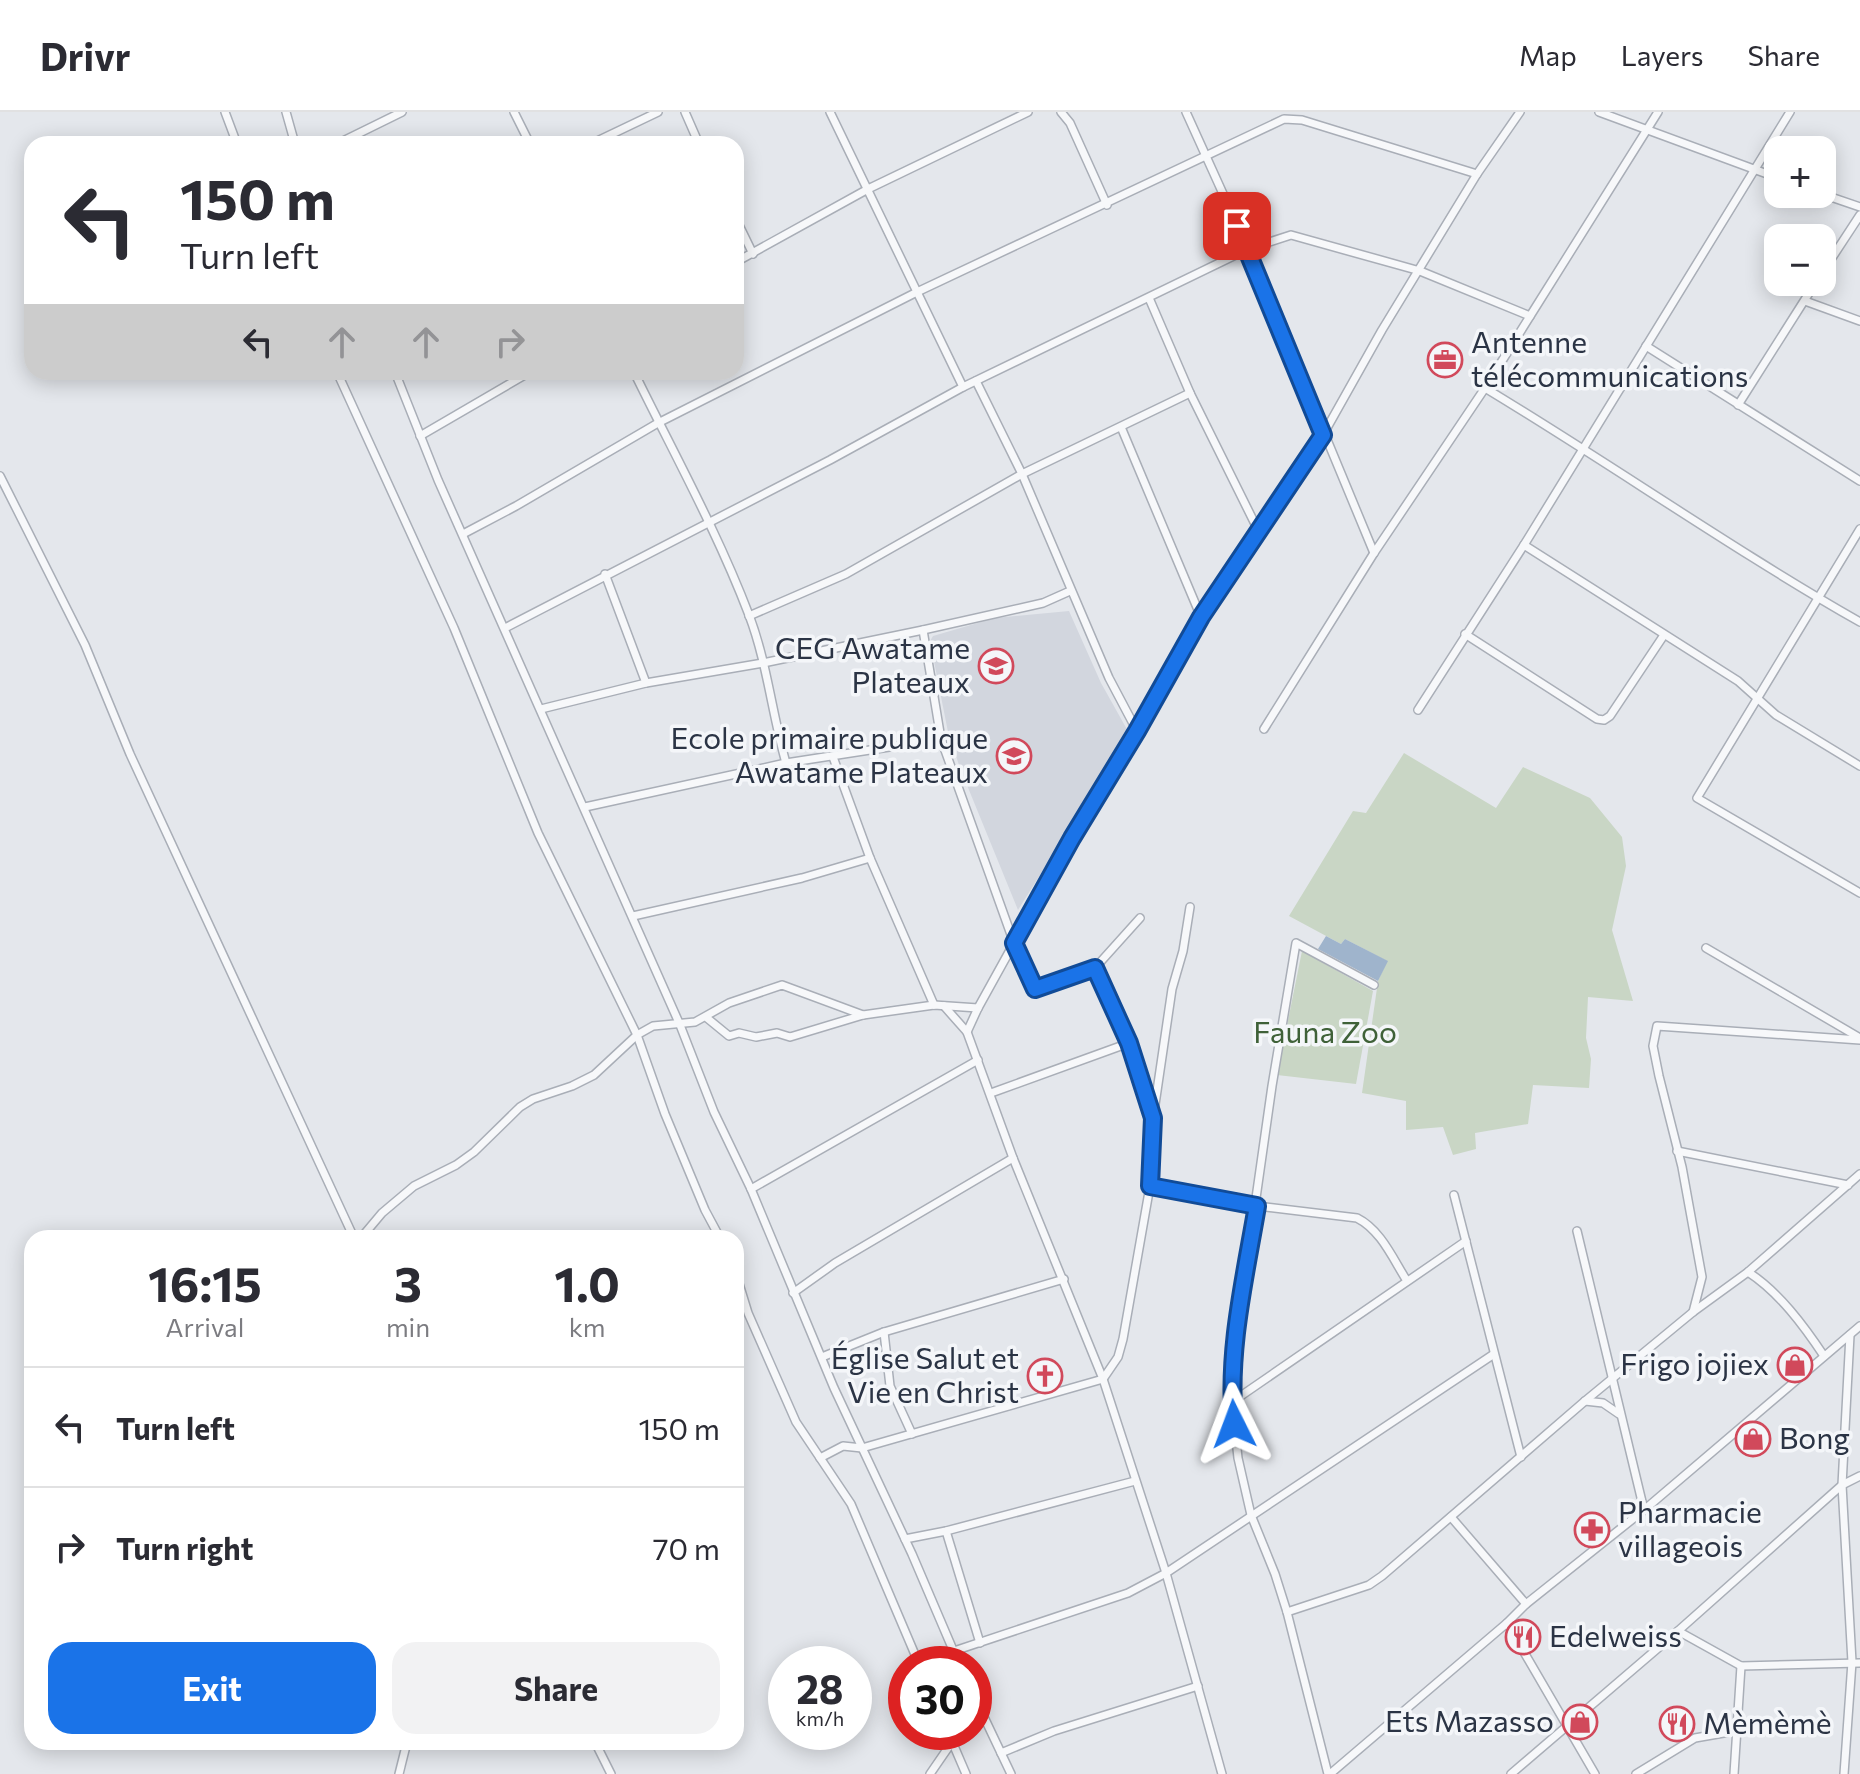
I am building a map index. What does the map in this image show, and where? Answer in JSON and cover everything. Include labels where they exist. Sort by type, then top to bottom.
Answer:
[{"type":"street","points":[[225,112],[234,136]]},
{"type":"street","points":[[286,112],[293,136]]},
{"type":"street","points":[[353,136],[402,112]]},
{"type":"street","points":[[514,112],[526,136]]},
{"type":"street","points":[[608,136],[658,112]]},
{"type":"street","points":[[685,112],[696,136]]},
{"type":"street","points":[[830,112],[963,387]]},
{"type":"street","points":[[744,258],[868,189],[1028,112]]},
{"type":"street","points":[[1061,112],[1070,123],[1107,205]]},
{"type":"street","points":[[1186,112],[1248,249],[1374,553]]},
{"type":"street","points":[[967,1032],[1072,838],[1201,617],[1323,435],[1382,330],[1477,174],[1520,112]]},
{"type":"street","points":[[1599,112],[1764,173]]},
{"type":"street","points":[[1264,729],[1374,553],[1485,388],[1658,112]]},
{"type":"street","points":[[1418,710],[1524,545],[1790,112]]},
{"type":"street","points":[[744,380],[917,292],[1284,119],[1302,120],[1477,174]]},
{"type":"street","points":[[1836,199],[1860,207]]},
{"type":"street","points":[[1836,252],[1860,215]]},
{"type":"street","points":[[744,235],[753,254]]},
{"type":"street","points":[[505,628],[963,387],[1248,249],[1291,235],[1420,271],[1530,316]]},
{"type":"street","points":[[1738,405],[1808,296]]},
{"type":"street","points":[[1149,298],[1190,393],[1259,532]]},
{"type":"street","points":[[1805,301],[1860,321]]},
{"type":"street","points":[[1646,346],[1860,481]]},
{"type":"street","points":[[341,380],[454,628],[544,847],[637,1035],[665,1114],[716,1230]]},
{"type":"street","points":[[398,380],[420,436],[633,916],[834,1388],[952,1646]]},
{"type":"street","points":[[420,436],[516,380]]},
{"type":"street","points":[[638,380],[709,523],[749,616],[786,763]]},
{"type":"street","points":[[463,534],[658,423],[743,380]]},
{"type":"street","points":[[976,381],[1022,474],[1109,678],[1137,731]]},
{"type":"street","points":[[1485,388],[1860,622]]},
{"type":"street","points":[[749,616],[846,574],[1022,474],[1190,393]]},
{"type":"street","points":[[1121,427],[1201,617]]},
{"type":"street","points":[[0,476],[85,645],[130,754],[350,1230]]},
{"type":"street","points":[[1860,529],[1697,798],[1860,893]]},
{"type":"street","points":[[1524,545],[1738,681],[1776,715],[1860,766]]},
{"type":"street","points":[[605,574],[646,683]]},
{"type":"street","points":[[541,709],[646,683],[923,630],[1043,603],[1070,591]]},
{"type":"street","points":[[923,630],[941,739],[1014,943],[1035,989],[1095,968],[1140,918]]},
{"type":"street","points":[[1465,634],[1597,719],[1604,720],[1610,716],[1664,635]]},
{"type":"street","points":[[585,807],[786,763],[941,739]]},
{"type":"street","points":[[833,757],[870,858],[934,1005]]},
{"type":"street","points":[[633,916],[802,878],[870,858]]},
{"type":"street","points":[[820,1458],[843,1446],[862,1448],[1103,1379],[1118,1357],[1150,1186],[1153,1118],[1172,989],[1183,951],[1190,907]]},
{"type":"street","points":[[1374,985],[1296,943],[1273,1074],[1257,1206],[1234,1352],[1232,1402],[1238,1458],[1251,1515],[1287,1612],[1329,1774],[1526,1604],[1644,1510],[1860,1326]]},
{"type":"street","points":[[1706,948],[1860,1039]]},
{"type":"street","points":[[1095,968],[1129,1043],[1153,1118]]},
{"type":"street","points":[[368,1230],[382,1213],[414,1186],[456,1165],[474,1152],[520,1107],[594,1075],[637,1035],[653,1026],[680,1025],[707,1018],[729,1003],[782,985],[863,1015]]},
{"type":"street","points":[[707,1018],[729,1036],[739,1033],[756,1037],[777,1033],[790,1037],[863,1015],[934,1005],[978,1008]]},
{"type":"street","points":[[944,1006],[967,1032],[1013,1158],[1103,1379],[1166,1573],[1222,1774]]},
{"type":"street","points":[[1693,1312],[1702,1277],[1653,1046],[1657,1026],[1860,1039]]},
{"type":"street","points":[[991,1093],[1129,1043]]},
{"type":"street","points":[[751,1189],[978,1060]]},
{"type":"street","points":[[1677,1151],[1848,1185]]},
{"type":"street","points":[[793,1293],[835,1263],[1013,1158]]},
{"type":"street","points":[[1287,1612],[1369,1585],[1585,1401],[1693,1312],[1748,1272],[1860,1174]]},
{"type":"street","points":[[1150,1186],[1257,1206],[1357,1218],[1368,1223],[1377,1233],[1407,1281]]},
{"type":"street","points":[[1454,1195],[1521,1457]]},
{"type":"street","points":[[1577,1231],[1644,1510]]},
{"type":"street","points":[[1232,1402],[1466,1241]]},
{"type":"street","points":[[1748,1272],[1763,1282],[1809,1334],[1824,1356]]},
{"type":"street","points":[[822,1357],[884,1332],[1064,1279]]},
{"type":"street","points":[[744,1300],[796,1422],[851,1504],[911,1646]]},
{"type":"street","points":[[884,1332],[890,1386],[912,1434]]},
{"type":"street","points":[[1844,1774],[1856,1662],[1842,1485],[1850,1335]]},
{"type":"street","points":[[970,1646],[1128,1593],[1166,1573],[1494,1354]]},
{"type":"street","points":[[1585,1401],[1603,1403],[1620,1414]]},
{"type":"street","points":[[1511,1774],[1842,1485],[1860,1476]]},
{"type":"street","points":[[905,1539],[1135,1481]]},
{"type":"street","points":[[1451,1517],[1526,1604]]},
{"type":"street","points":[[946,1531],[980,1643]]},
{"type":"street","points":[[1507,1623],[1595,1774]]},
{"type":"street","points":[[1678,1631],[1741,1666],[1856,1662]]},
{"type":"street","points":[[1734,1774],[1741,1666]]},
{"type":"street","points":[[1001,1753],[1054,1731],[1198,1686]]},
{"type":"street","points":[[1636,1774],[1695,1738],[1735,1731]]},
{"type":"street","points":[[992,1734],[1011,1774]]},
{"type":"street","points":[[399,1774],[405,1750]]},
{"type":"street","points":[[599,1750],[611,1774]]},
{"type":"street","points":[[930,1774],[946,1750]]},
{"type":"street","points":[[956,1750],[966,1774]]},
{"type":"shaded area","points":[[1069,611],[1101,683],[1129,733],[1018,910],[948,732],[930,641],[933,636],[995,618]]},
{"type":"green space","points":[[1404,753],[1496,808],[1523,767],[1590,798],[1622,837],[1626,866],[1612,930],[1633,1001],[1588,997],[1586,1038],[1591,1059],[1589,1088],[1533,1085],[1528,1124],[1475,1133],[1476,1149],[1453,1155],[1443,1127],[1406,1130],[1406,1101],[1362,1093],[1378,981],[1387,961],[1345,939],[1341,944],[1289,916],[1353,811],[1366,813]]},
{"type":"green space","name":"Fauna Zoo","points":[[1302,951],[1373,991],[1356,1084],[1277,1075]]},
{"type":"water","points":[[1326,936],[1341,944],[1345,939],[1388,961],[1378,981],[1318,949]]},
{"type":"place","name":"Antenne télécommunications","points":[[1445,360]]},
{"type":"place","name":"CEG Awatame Plateaux","points":[[996,666]]},
{"type":"place","name":"Ecole primaire publique Awatame Plateaux","points":[[1014,756]]},
{"type":"place","name":"Frigo jojiex","points":[[1795,1365]]},
{"type":"place","name":"Église Salut et Vie en Christ","points":[[1045,1376]]},
{"type":"place","name":"Bong","points":[[1753,1439]]},
{"type":"place","name":"Pharmacie villageois","points":[[1592,1530]]},
{"type":"place","name":"Edelweiss","points":[[1523,1637]]},
{"type":"place","name":"Ets Mazasso","points":[[1580,1722]]},
{"type":"place","name":"Mèmèmè","points":[[1677,1724]]},
{"type":"route","points":[[1234,1424],[1234,1352],[1257,1206],[1150,1186],[1153,1118],[1129,1043],[1095,968],[1035,989],[1014,943],[1201,617],[1323,435],[1237,226]]}]
